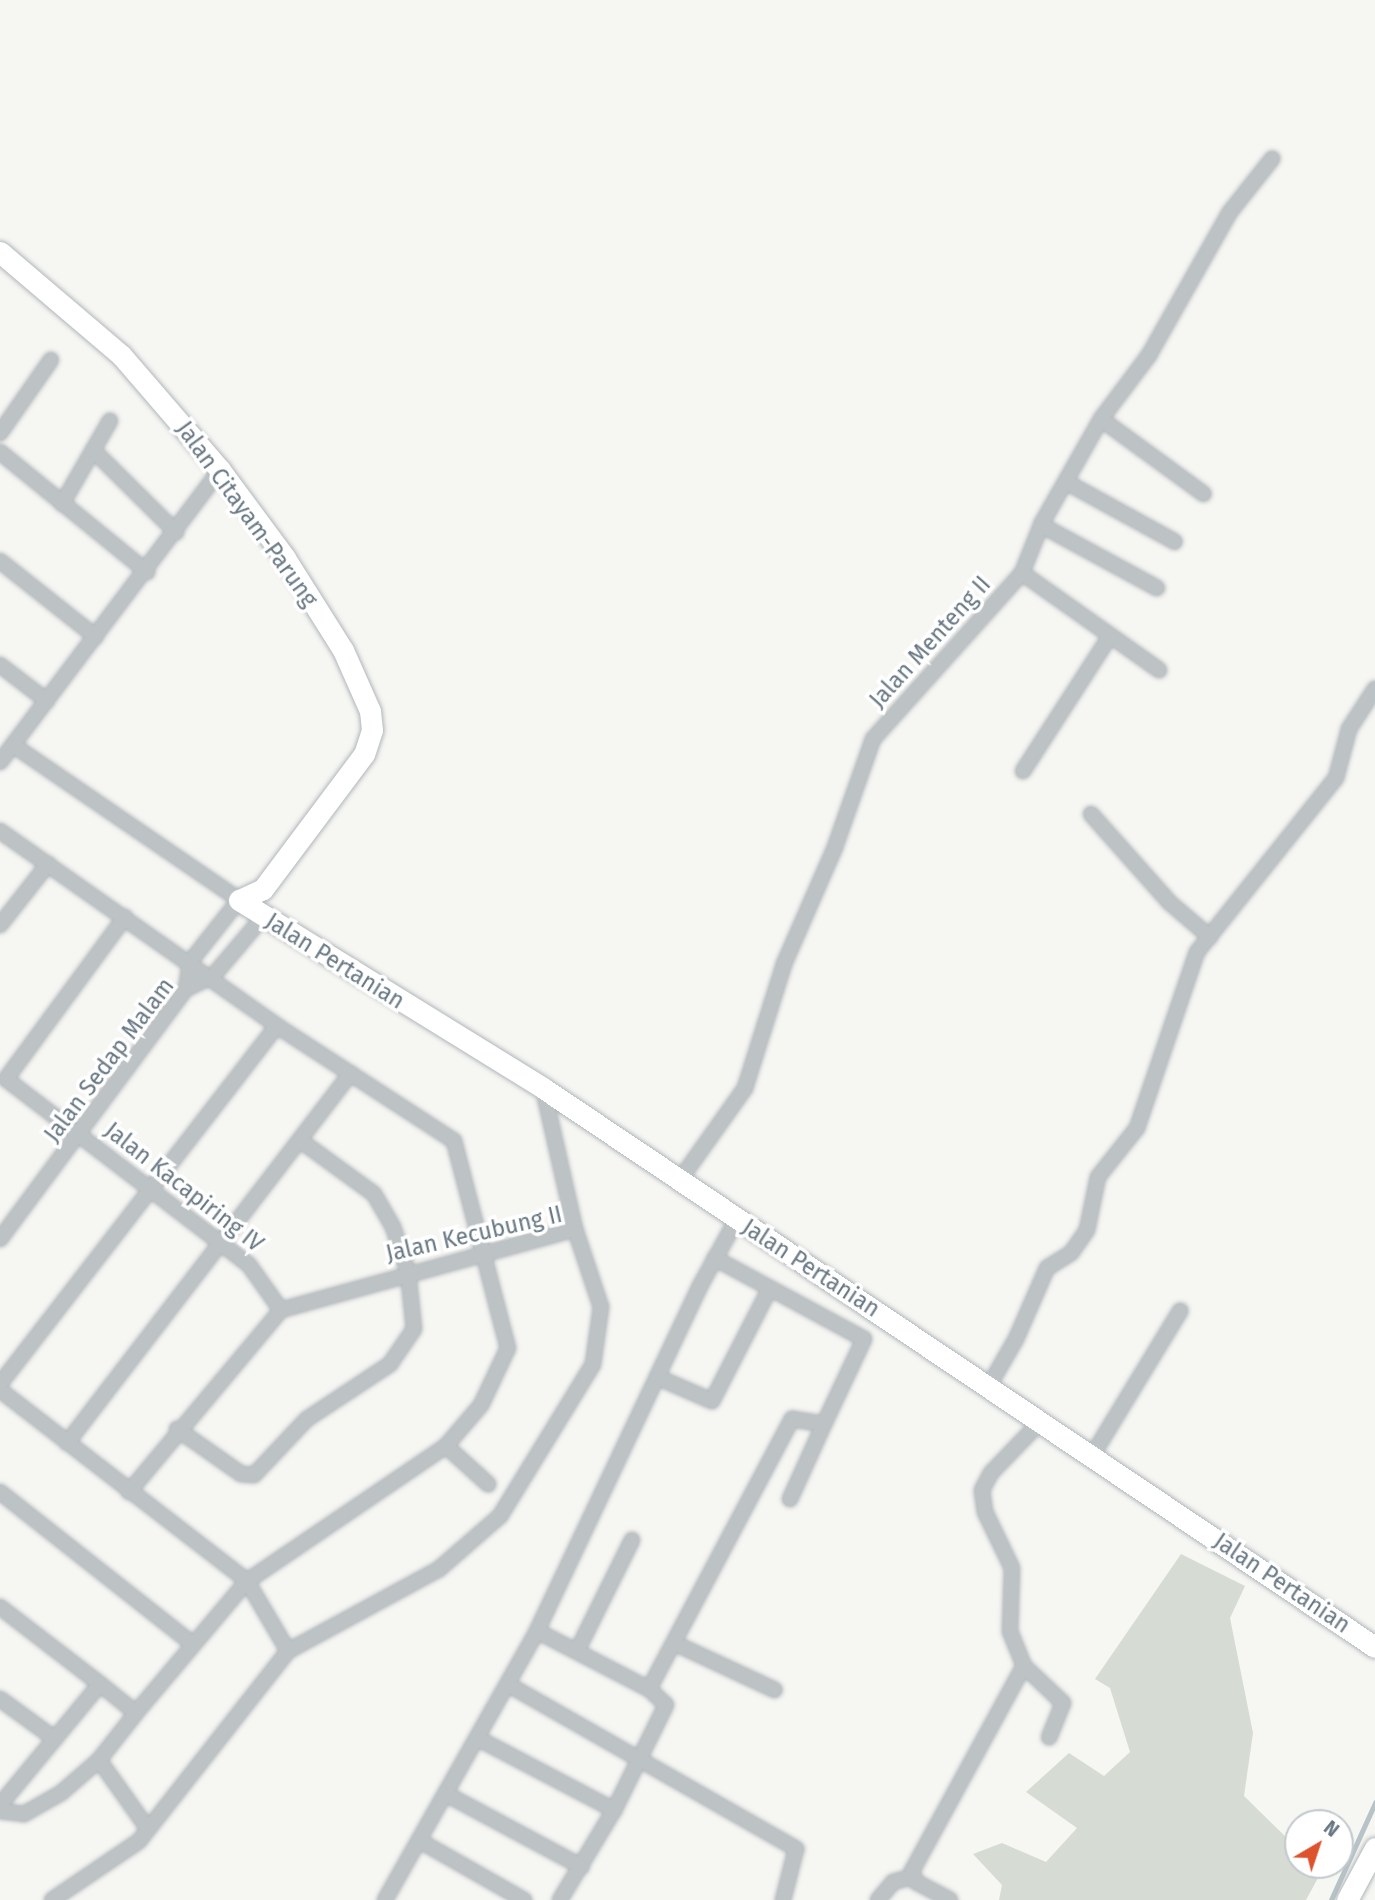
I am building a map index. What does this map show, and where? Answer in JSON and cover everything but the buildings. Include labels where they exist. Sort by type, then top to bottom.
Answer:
[{"type":"street","name":"Jalan Menteng II","points":[[679,1181],[745,1088],[783,964],[835,847],[873,739],[1022,573],[1041,525],[1101,419],[1149,355],[1230,212],[1272,159]]},
{"type":"street","name":"Jalan Citayam-Parung","points":[[0,252],[122,356],[220,471],[285,558],[343,650],[370,711],[364,754],[263,888],[239,900]]},
{"type":"street","points":[[0,433],[51,360]]},
{"type":"street","points":[[1101,419],[1204,494]]},
{"type":"street","points":[[62,504],[110,421]]},
{"type":"street","points":[[93,450],[176,532]]},
{"type":"street","points":[[0,452],[147,572]]},
{"type":"street","points":[[0,762],[147,572],[220,471]]},
{"type":"street","points":[[1066,482],[1175,542]]},
{"type":"street","points":[[1041,525],[1157,588]]},
{"type":"street","points":[[0,561],[96,637]]},
{"type":"street","points":[[1022,573],[1158,670]]},
{"type":"street","points":[[1023,771],[1110,636]]},
{"type":"street","points":[[0,665],[47,701]]},
{"type":"street","points":[[990,1384],[1047,1268],[1071,1253],[1087,1230],[1093,1189],[1137,1128],[1188,972],[1210,937],[1336,778],[1349,729],[1375,689]]},
{"type":"street","points":[[13,746],[239,900],[190,962],[186,989]]},
{"type":"street","points":[[1091,814],[1169,902],[1210,937]]},
{"type":"street","points":[[0,831],[213,976],[277,1026],[454,1141],[508,1348],[481,1405],[446,1446],[247,1581],[191,1643],[99,1760],[61,1793],[24,1814],[0,1811]]},
{"type":"street","points":[[0,925],[48,864]]},
{"type":"street","points":[[263,888],[263,917]]},
{"type":"street","name":"Jalan Pertanian","points":[[239,900],[543,1088],[679,1181],[990,1384],[1040,1422],[1375,1647]]},
{"type":"street","points":[[2,1080],[125,917]]},
{"type":"street","name":"Jalan Sedap Malam","points":[[0,1239],[81,1137],[186,989],[213,976],[263,917]]},
{"type":"street","points":[[0,1384],[277,1026]]},
{"type":"street","points":[[67,1443],[351,1073]]},
{"type":"street","name":"Jalan Kacapiring IV","points":[[2,1080],[221,1241],[249,1265],[281,1310]]},
{"type":"street","points":[[543,1088],[575,1229]]},
{"type":"street","points":[[177,1429],[236,1471],[254,1475],[307,1419],[399,1355],[414,1329],[408,1272],[393,1227],[374,1194],[301,1141]]},
{"type":"street","points":[[392,1898],[420,1840],[479,1739],[537,1631],[714,1258],[737,1219]]},
{"type":"street","name":"Jalan Kecubung II","points":[[52,1900],[88,1880],[148,1829],[288,1651],[439,1569],[500,1516],[593,1364],[601,1307],[575,1229],[486,1256],[408,1272],[281,1310]]},
{"type":"street","points":[[714,1258],[864,1339],[790,1499]]},
{"type":"street","points":[[657,1377],[712,1401],[769,1290]]},
{"type":"street","points":[[129,1492],[177,1429],[281,1310]]},
{"type":"street","points":[[1092,1456],[1180,1311]]},
{"type":"street","points":[[0,1390],[247,1581],[288,1651]]},
{"type":"street","points":[[649,1689],[792,1419],[824,1424]]},
{"type":"street","points":[[1040,1422],[991,1473],[982,1490],[985,1511],[1012,1568],[1010,1632],[1024,1666],[1063,1703],[1049,1737]]},
{"type":"street","points":[[446,1446],[488,1485]]},
{"type":"street","points":[[0,1492],[191,1643]]},
{"type":"street","points":[[577,1651],[632,1540]]},
{"type":"street","points":[[0,1607],[136,1713]]},
{"type":"street","points":[[537,1631],[649,1689],[666,1704],[614,1810],[560,1900]]},
{"type":"street","points":[[674,1643],[775,1690]]},
{"type":"street","points":[[912,1877],[1024,1666]]},
{"type":"street","points":[[0,1805],[100,1684]]},
{"type":"street","points":[[509,1685],[796,1849],[783,1900]]},
{"type":"street","points":[[0,1699],[55,1739]]},
{"type":"street","points":[[479,1739],[614,1810]]},
{"type":"street","points":[[99,1760],[148,1829]]},
{"type":"street","points":[[446,1794],[582,1867]]},
{"type":"street","points":[[420,1840],[524,1900]]},
{"type":"street","points":[[1347,1900],[1375,1848]]},
{"type":"street","points":[[878,1900],[893,1882],[912,1877],[950,1900]]},
{"type":"shaded area","points":[[1181,1554],[1245,1586],[1230,1618],[1253,1733],[1244,1796],[1284,1835],[1284,1879],[1317,1879],[1306,1900],[999,1900],[1002,1885],[973,1854],[1002,1843],[1046,1862],[1077,1828],[1026,1792],[1069,1753],[1104,1776],[1130,1752],[1110,1688],[1095,1679]]},
{"type":"waterway","points":[[1331,1900],[1375,1803]]}]
